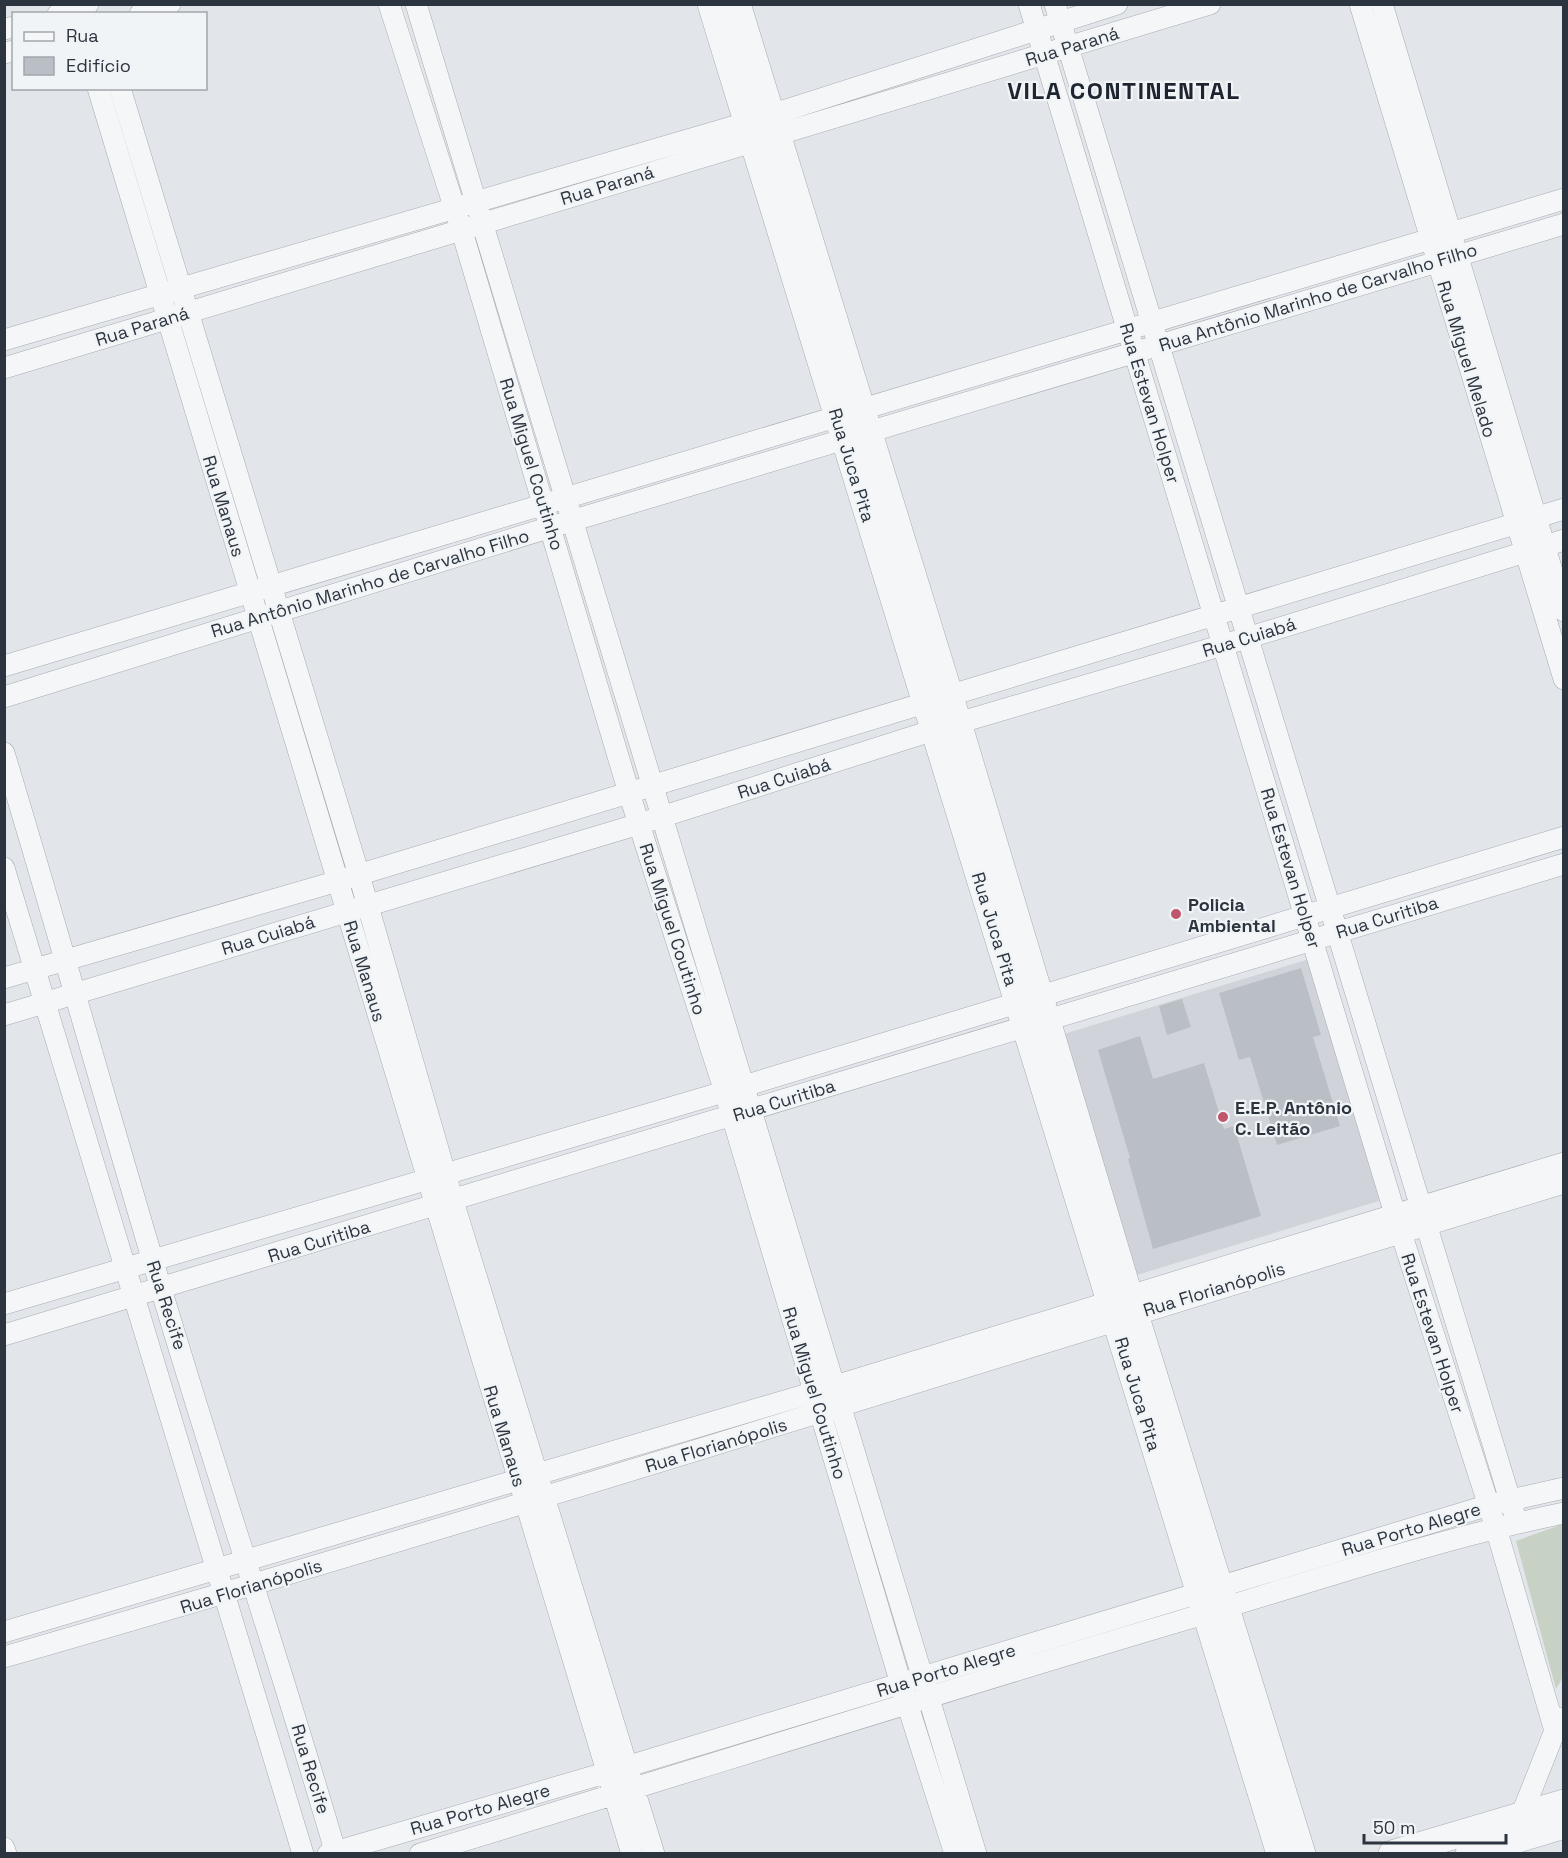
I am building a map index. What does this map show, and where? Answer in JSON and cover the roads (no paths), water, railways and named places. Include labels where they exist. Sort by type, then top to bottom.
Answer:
[{"type":"street","points":[[146,12],[170,4]]},
{"type":"street","name":"Rua Miguel Coutinho","points":[[388,4],[461,228],[639,824],[734,1089],[751,1110],[835,1386],[831,1410],[915,1690],[955,1854]]},
{"type":"street","name":"Rua Miguel Coutinho","points":[[416,4],[653,785],[734,1089],[731,1116],[814,1392],[831,1410]]},
{"type":"street","name":"Rua Juca Pita","points":[[711,4],[762,128],[1213,1601],[1302,1854]]},
{"type":"street","name":"Rua Juca Pita","points":[[737,4],[762,128]]},
{"type":"street","name":"Rua Estevan Holper","points":[[1029,4],[1398,1223],[1507,1526],[1555,1731]]},
{"type":"street","name":"Rua Paraná","points":[[4,368],[482,222],[762,128],[1036,29],[1057,13],[1117,4]]},
{"type":"street","name":"Rua Paraná","points":[[4,340],[453,208],[1044,54],[1210,4]]},
{"type":"street","name":"Rua Miguel Melado","points":[[1360,4],[1441,236]]},
{"type":"street","name":"Rua Miguel Melado","points":[[1382,4],[1447,257],[1526,520],[1544,546],[1563,611]]},
{"type":"street","name":"Rua Estevan Holper","points":[[1057,13],[1422,1216],[1499,1502]]},
{"type":"street","name":"Rua Manaus","points":[[99,90],[250,594],[268,615],[359,875],[410,1089]]},
{"type":"street","name":"Rua Manaus","points":[[121,90],[272,587],[268,615],[346,910],[410,1089],[534,1499],[628,1766],[624,1792],[632,1854]]},
{"type":"street","name":"Rua Antônio Marinho de Carvalho Filho","points":[[4,697],[573,521],[1128,330],[1563,199]]},
{"type":"street","name":"Rua Antônio Marinho de Carvalho Filho","points":[[4,666],[250,594],[543,504],[1134,353],[1447,257],[1563,224]]},
{"type":"street","name":"Rua Cuiabá","points":[[4,978],[359,875],[1563,509]]},
{"type":"street","name":"Rua Miguel Melado","points":[[1544,546],[1563,679]]},
{"type":"street","name":"Rua Cuiabá","points":[[4,1016],[1544,546]]},
{"type":"street","name":"Rua Recife","points":[[4,753],[67,959],[153,1261],[310,1764],[333,1853]]},
{"type":"street","name":"Rua Curitiba","points":[[4,1335],[751,1110],[1305,916],[1563,837]]},
{"type":"street","name":"Rua Curitiba","points":[[4,1304],[734,1089],[1312,939],[1563,864]]},
{"type":"street","name":"Rua Recife","points":[[4,868],[303,1854]]},
{"type":"street","name":"Rua Florianópolis","points":[[1422,1216],[1563,1163]]},
{"type":"street","name":"Rua Florianópolis","points":[[4,1632],[814,1392],[1122,1307],[1422,1216],[1563,1183]]},
{"type":"street","name":"Rua Florianópolis","points":[[4,1658],[255,1585],[831,1410],[1122,1307]]},
{"type":"street","name":"Rua Porto Alegre","points":[[1213,1601],[1499,1502],[1563,1488]]},
{"type":"street","name":"Rua Manaus","points":[[534,1499],[607,1772],[624,1792],[654,1854]]},
{"type":"street","name":"Rua Porto Alegre","points":[[333,1853],[628,1766],[915,1690],[1213,1601],[1563,1513]]},
{"type":"street","name":"Rua Juca Pita","points":[[1213,1601],[1280,1854]]},
{"type":"street","name":"Rua Miguel Coutinho","points":[[915,1690],[976,1854]]},
{"type":"street","name":"Rua Porto Alegre","points":[[420,1854],[624,1792],[915,1690]]},
{"type":"street","points":[[1512,1841],[1563,1710]]},
{"type":"street","points":[[279,1774],[310,1764]]},
{"type":"street","points":[[1392,1854],[1563,1803]]},
{"type":"street","points":[[1470,1854],[1563,1825]]},
{"type":"street","points":[[4,1848],[6,1854]]},
{"type":"place","name":"Policia Ambiental","points":[[1176,914]]},
{"type":"place","name":"E.E.P. Antônio C. Leitão","points":[[1223,1117]]},
{"type":"district","name":"VILA CONTINENTAL","points":[[1124,90]]}]
